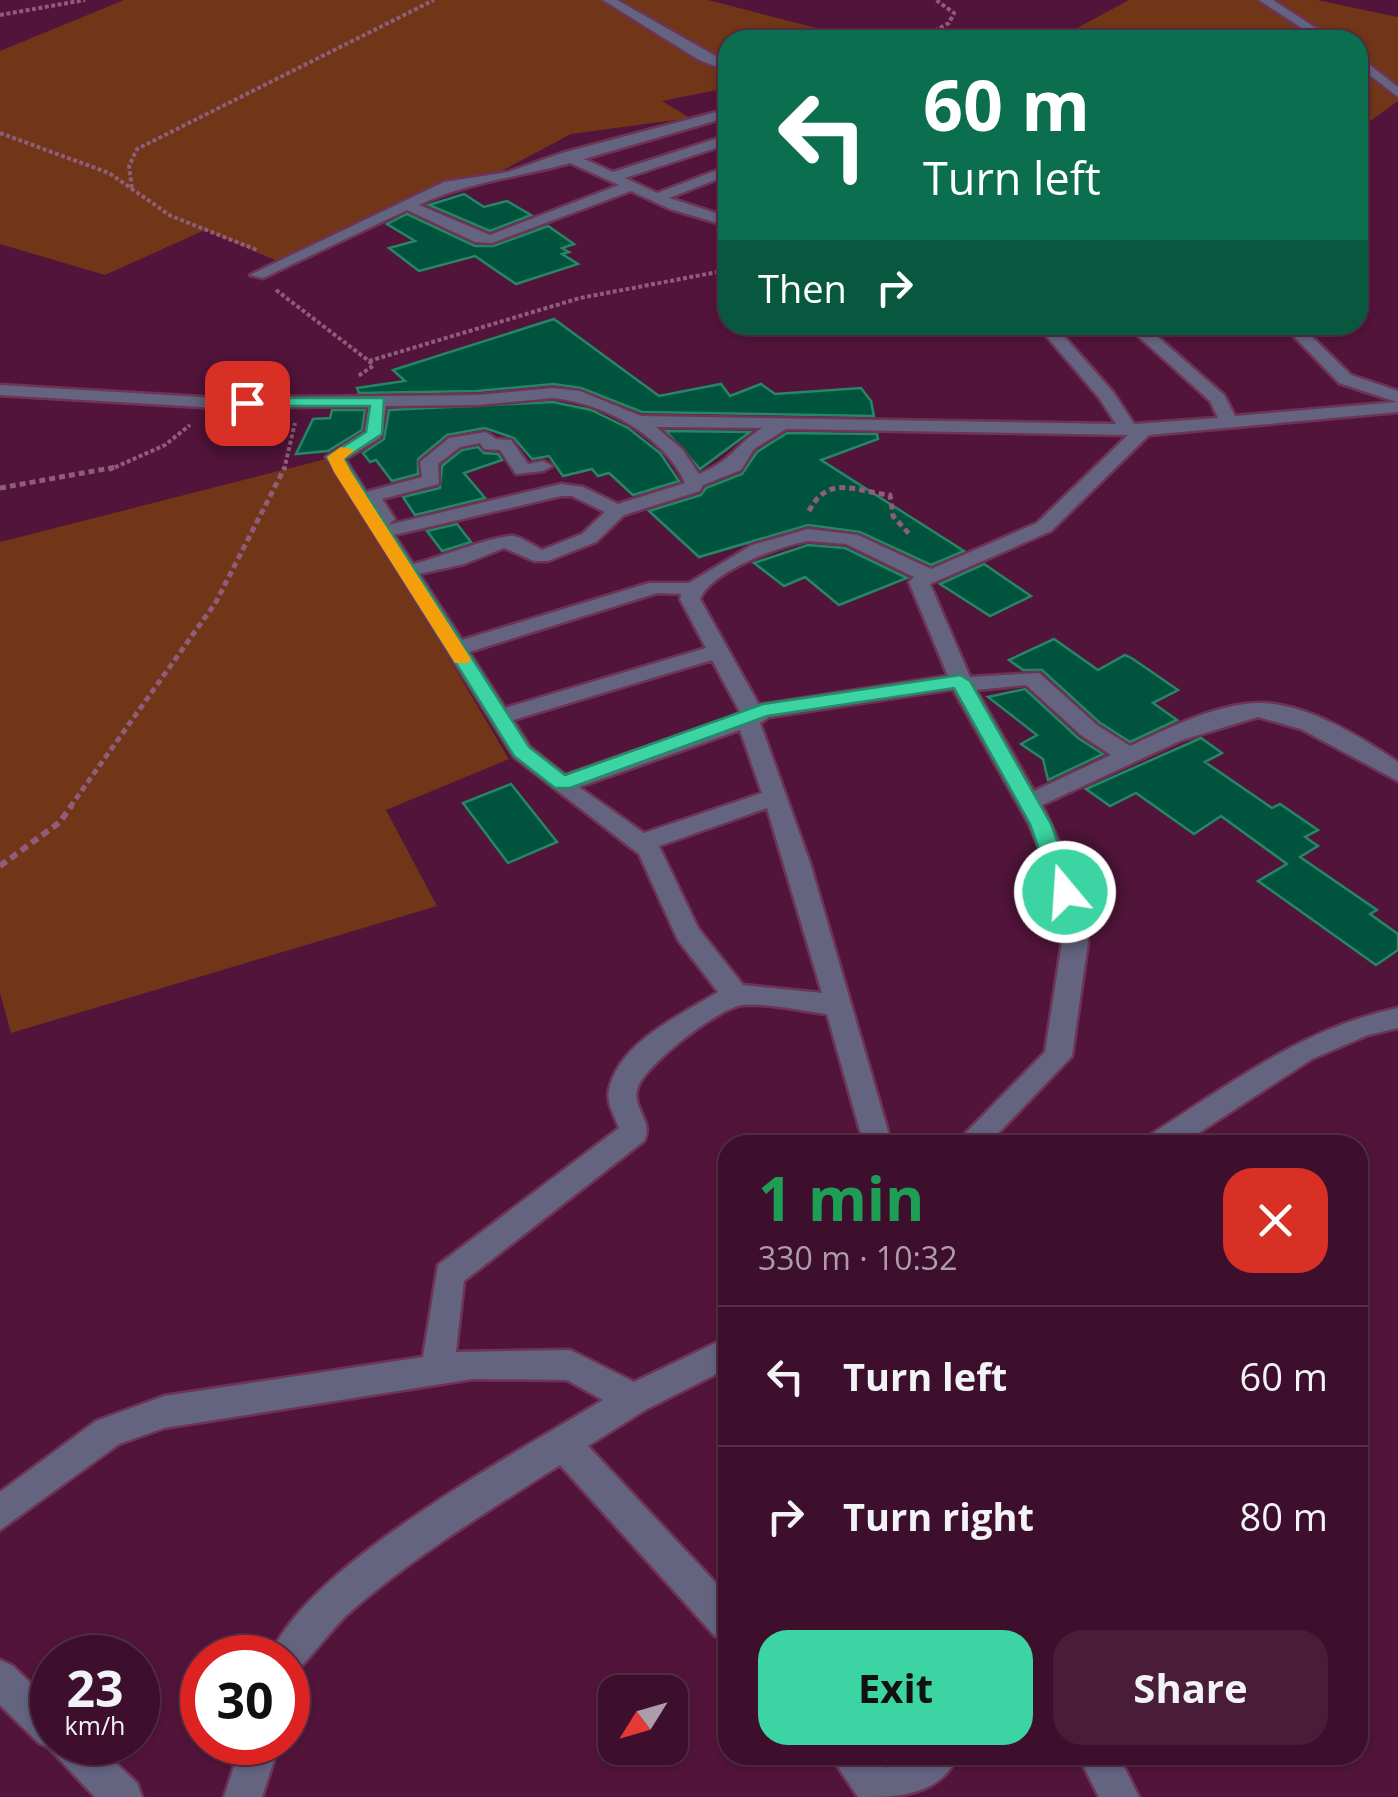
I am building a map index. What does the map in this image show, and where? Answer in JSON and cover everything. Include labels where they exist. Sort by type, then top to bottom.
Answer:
[{"type":"street","points":[[610,0],[718,63]]},
{"type":"street","points":[[1265,0],[1312,30]]},
{"type":"street","points":[[1368,68],[1398,93]]},
{"type":"street","points":[[258,275],[448,185],[509,176],[567,156],[718,116]]},
{"type":"street","points":[[613,177],[718,142]]},
{"type":"street","points":[[567,156],[656,198],[718,219]]},
{"type":"street","points":[[656,198],[718,174]]},
{"type":"street","points":[[406,204],[480,240],[492,239],[630,186]]},
{"type":"street","points":[[1054,335],[1136,430]]},
{"type":"street","points":[[1146,335],[1218,398],[1228,421]]},
{"type":"street","points":[[1301,335],[1344,380],[1398,397]]},
{"type":"street","points":[[0,390],[218,403],[574,396],[639,421],[676,453],[695,482]]},
{"type":"street","points":[[380,532],[387,522],[371,496],[432,480],[429,462],[472,432],[483,410],[513,396]]},
{"type":"street","points":[[378,402],[374,434],[335,457],[380,532],[522,752],[649,850],[687,933],[735,994]]},
{"type":"street","points":[[639,421],[1136,430],[1398,406]]},
{"type":"street","points":[[408,571],[457,560],[501,542],[512,542],[541,557],[589,538],[617,511],[680,492],[735,466],[747,446],[763,432],[789,421]]},
{"type":"street","points":[[978,1135],[1058,1056],[1076,942],[1058,864],[1029,802],[961,683],[918,582],[1044,527],[1136,430]]},
{"type":"street","points":[[455,442],[486,437],[490,444],[505,444],[523,470],[543,466]]},
{"type":"street","points":[[380,532],[561,490],[576,490],[617,511]]},
{"type":"street","points":[[455,649],[656,587],[692,589],[765,545],[818,532],[864,541],[926,576]]},
{"type":"street","points":[[692,589],[690,598],[721,650],[750,717],[772,798],[798,864],[875,1135]]},
{"type":"street","points":[[499,717],[721,650]]},
{"type":"street","points":[[562,784],[750,717],[842,697],[1031,678],[1089,730],[1131,757]]},
{"type":"street","points":[[1029,802],[1188,731],[1260,710],[1332,734],[1398,773]]},
{"type":"street","points":[[641,843],[772,798]]},
{"type":"street","points":[[436,1367],[446,1327],[449,1275],[470,1254],[634,1133],[624,1104],[624,1088],[650,1050],[735,994],[837,1006]]},
{"type":"street","points":[[1174,1135],[1218,1109],[1250,1083],[1363,1022],[1398,1018]]},
{"type":"street","points":[[301,1635],[336,1600],[417,1536],[496,1482],[565,1446],[633,1398],[718,1357]]},
{"type":"street","points":[[0,1513],[108,1432],[164,1412],[383,1380],[436,1367],[570,1364],[633,1398]]},
{"type":"street","points":[[565,1446],[718,1612]]},
{"type":"street","points":[[0,1679],[30,1708]]},
{"type":"street","points":[[89,1765],[123,1797]]},
{"type":"street","points":[[244,1797],[254,1765]]},
{"type":"street","points":[[856,1765],[882,1795],[925,1765]]},
{"type":"street","points":[[1102,1765],[1120,1797]]},
{"type":"path","points":[[0,15],[86,0]]},
{"type":"path","points":[[132,190],[130,166],[137,148],[434,0]]},
{"type":"path","points":[[934,30],[948,22],[954,13],[936,0]]},
{"type":"path","points":[[0,133],[109,173],[170,216],[275,260],[258,275],[373,366],[304,403],[290,434],[284,470],[216,602],[60,822],[0,866]]},
{"type":"path","points":[[369,361],[580,298],[718,272]]},
{"type":"path","points":[[0,488],[112,469],[142,458],[218,403]]},
{"type":"shaded area","points":[[124,0],[708,0],[824,30],[718,30],[718,90],[662,101],[690,118],[571,134],[494,175],[449,188],[291,261],[275,260],[205,230],[105,275],[0,244],[0,51]]},
{"type":"shaded area","points":[[1129,0],[1317,0],[1398,17],[1398,101],[1368,123],[1368,30],[1074,30]]},
{"type":"shaded area","points":[[330,458],[509,759],[386,810],[437,906],[11,1033],[0,993],[0,542]]},
{"type":"building","points":[[464,194],[484,207],[507,201],[531,215],[490,231],[429,205]]},
{"type":"building","points":[[407,214],[475,246],[493,246],[548,226],[574,244],[562,248],[569,252],[562,254],[578,264],[516,284],[475,256],[419,271],[389,248],[415,241],[387,224]]},
{"type":"building","points":[[554,319],[659,396],[721,384],[730,396],[761,384],[775,394],[861,388],[871,401],[874,416],[642,412],[581,388],[553,384],[477,391],[359,393],[357,388],[405,381],[393,370]]},
{"type":"building","points":[[553,402],[591,410],[628,428],[660,453],[679,481],[633,495],[609,473],[598,476],[592,469],[563,476],[549,456],[532,459],[514,438],[485,428],[447,435],[418,459],[418,474],[392,481],[376,460],[370,462],[363,453],[384,439],[389,410]]},
{"type":"building","points":[[332,410],[365,410],[362,430],[328,451],[296,454],[313,419],[330,418]]},
{"type":"building","points":[[666,431],[750,432],[700,469]]},
{"type":"building","points":[[787,433],[877,434],[878,439],[821,460],[964,551],[931,565],[860,532],[808,525],[699,557],[649,511],[701,495],[706,488],[742,474],[757,452]]},
{"type":"building","points":[[478,447],[484,453],[498,454],[502,460],[464,473],[485,498],[415,515],[403,497],[440,488],[442,466],[462,450]]},
{"type":"building","points":[[457,524],[471,542],[442,551],[427,531]]},
{"type":"building","points":[[808,545],[845,548],[907,578],[839,605],[805,577],[784,586],[754,563]]},
{"type":"building","points":[[984,564],[1031,596],[990,616],[940,584]]},
{"type":"building","points":[[1054,639],[1098,670],[1125,655],[1133,659],[1178,690],[1153,703],[1177,720],[1130,742],[1099,722],[1042,670],[1023,670],[1009,660]]},
{"type":"building","points":[[1025,689],[1078,738],[1103,754],[1048,780],[1043,759],[1021,744],[1037,735],[988,697]]},
{"type":"building","points":[[1201,738],[1222,753],[1205,762],[1272,808],[1280,804],[1318,830],[1305,837],[1318,846],[1300,857],[1377,910],[1370,914],[1398,934],[1398,950],[1376,965],[1258,881],[1287,864],[1221,816],[1194,834],[1136,793],[1110,806],[1086,789]]},
{"type":"building","points":[[511,784],[557,842],[508,863],[463,803]]},
{"type":"slow traffic","points":[[347,450],[335,457],[342,472],[462,659]]},
{"type":"route","points":[[247,403],[378,402],[374,434],[335,457],[342,472],[522,752],[562,784],[748,720],[763,710],[960,681],[1040,824],[1058,864],[1065,892]]}]
